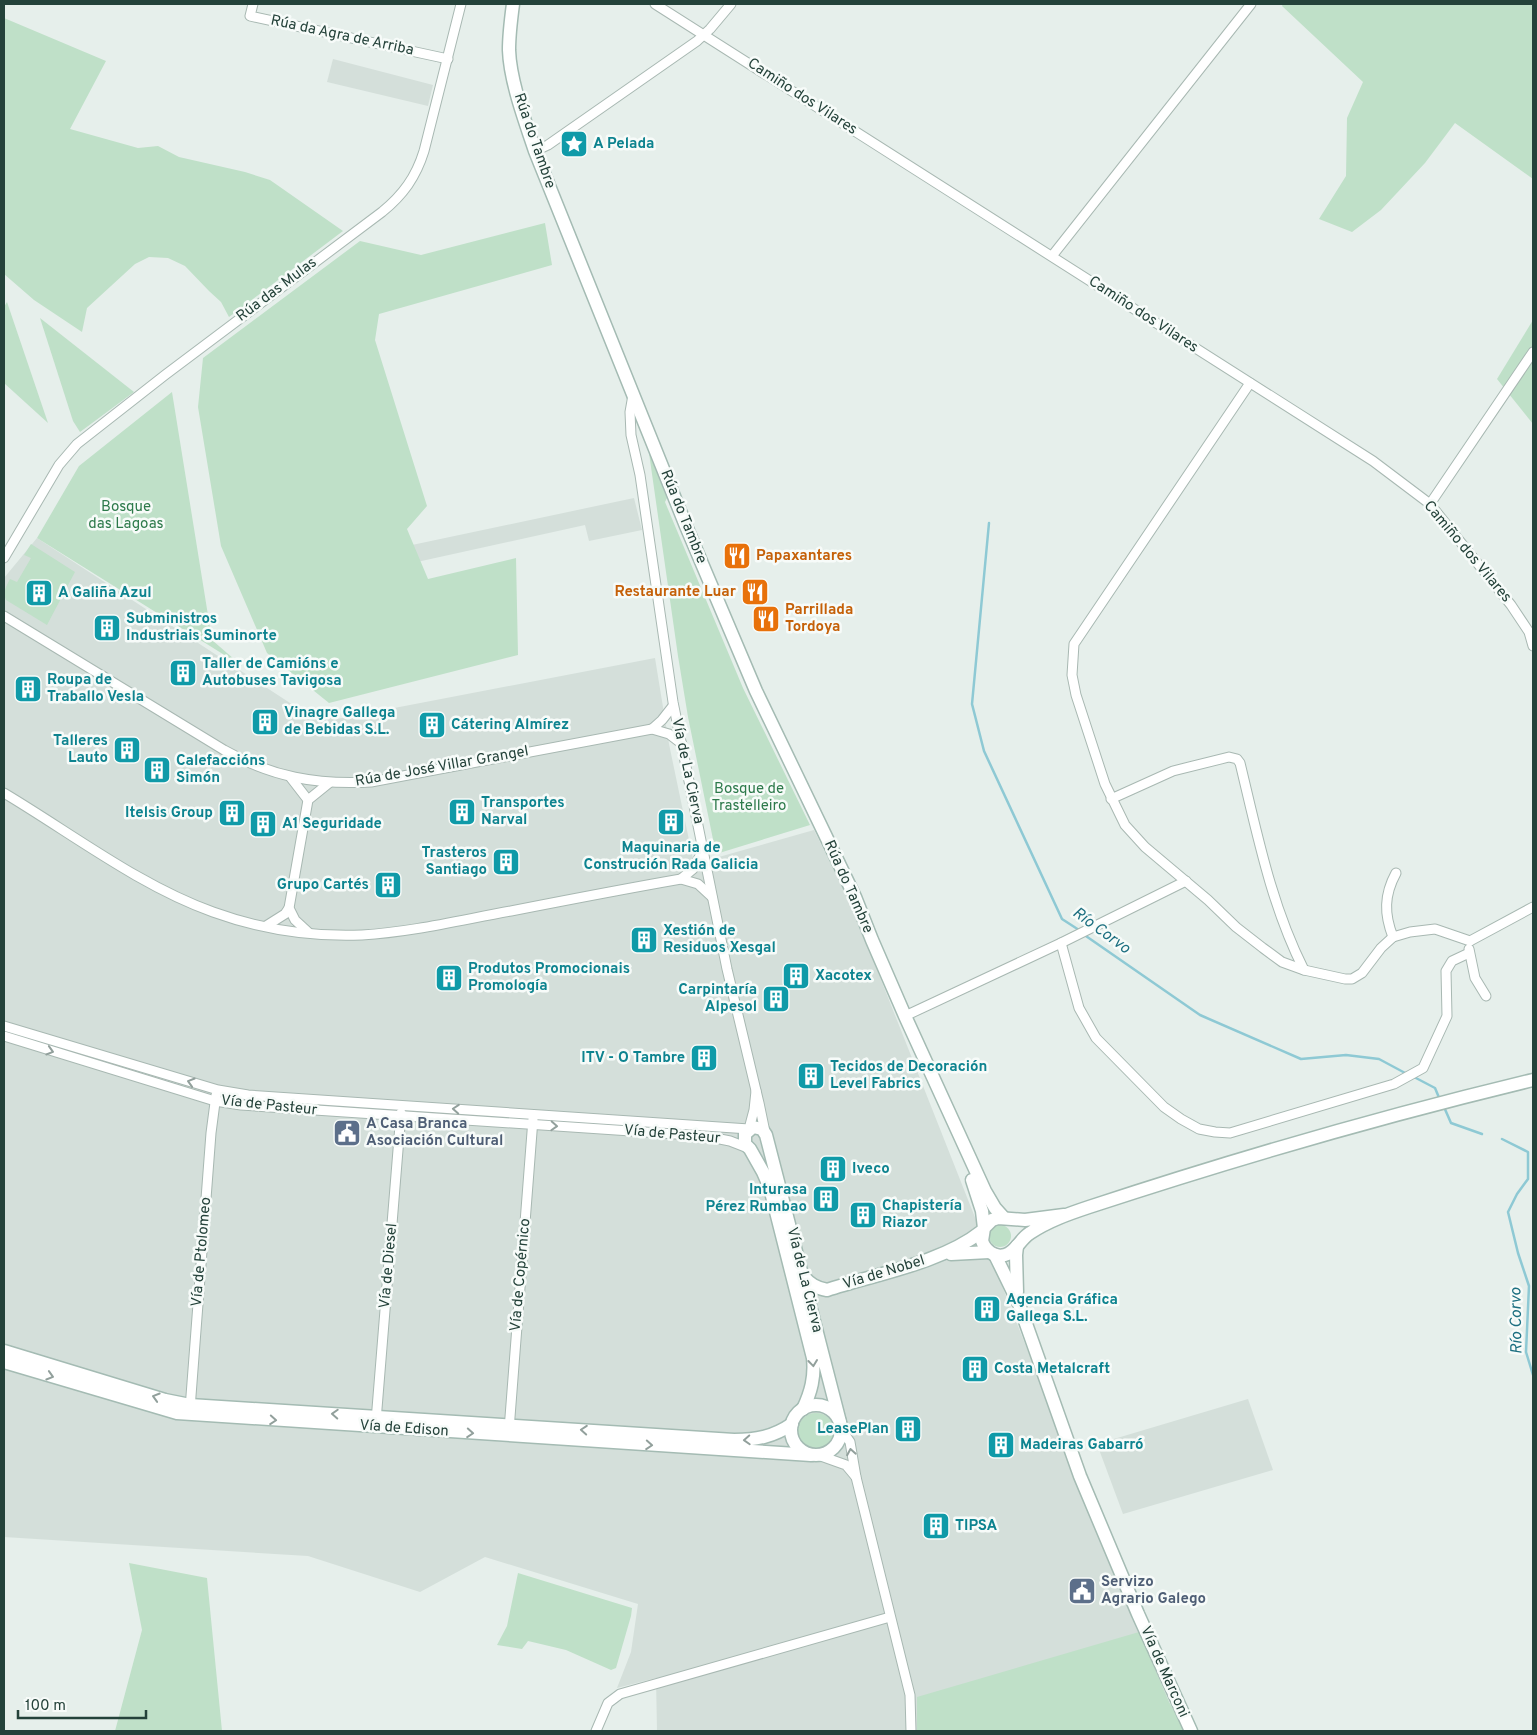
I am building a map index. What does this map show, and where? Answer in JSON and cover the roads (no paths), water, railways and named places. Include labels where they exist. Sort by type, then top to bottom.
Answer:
[{"type":"main road","name":"Rúa do Tambre","points":[[513,4],[509,51],[523,112],[535,151],[632,394],[641,432],[756,691],[855,897],[905,1016]]},
{"type":"main road","points":[[905,1016],[962,1144],[982,1211],[982,1241],[992,1254],[1000,1256],[1010,1253],[1029,1233],[1064,1215],[1242,1158],[1422,1107],[1533,1080]]},
{"type":"main road","points":[[756,1127],[766,1135],[766,1142],[761,1148],[750,1149],[744,1141],[745,1134],[749,1129],[756,1127]]},
{"type":"main road","name":"Vía de La Cierva","points":[[766,1135],[841,1425]]},
{"type":"main road","points":[[962,1144],[989,1199],[1006,1219],[1017,1228],[1018,1245]]},
{"type":"main road","name":"Vía de La Cierva","points":[[750,1149],[770,1188],[813,1358],[814,1379],[804,1409]]},
{"type":"main road","points":[[983,1230],[992,1220],[1026,1220],[1064,1215]]},
{"type":"main road","name":"Vía de Nobel","points":[[803,1276],[810,1284],[819,1289],[827,1290],[941,1255],[966,1243],[983,1230]]},
{"type":"main road","name":"Vía de Marconi","points":[[1018,1245],[1016,1274],[1018,1304]]},
{"type":"main road","name":"Vía de Nobel","points":[[941,1255],[969,1252],[992,1254]]},
{"type":"main road","name":"Vía de Marconi","points":[[992,1254],[1018,1304],[1080,1476],[1138,1614],[1191,1731]]},
{"type":"main road","name":"Vía de Nobel","points":[[812,1312],[818,1298],[827,1290]]},
{"type":"main road","name":"Vía de Edison","points":[[4,1351],[164,1400],[190,1410]]},
{"type":"main road","name":"Vía de Edison","points":[[4,1362],[161,1410],[190,1410],[509,1430],[815,1455]]},
{"type":"main road","points":[[818,1405],[825,1407],[831,1410],[841,1425],[839,1441],[835,1447],[825,1454],[815,1455],[804,1452],[797,1447],[793,1440],[792,1424],[798,1413],[804,1409],[818,1405]]},
{"type":"main road","name":"Vía de Edison","points":[[509,1430],[753,1440],[773,1436],[792,1424]]},
{"type":"street","name":"Rúa da Agra de Arriba","points":[[252,4],[250,16],[448,59]]},
{"type":"street","name":"Rúa das Mulas","points":[[4,558],[59,465],[87,435],[382,212],[400,196],[413,179],[421,161],[461,4]]},
{"type":"street","name":"Camiño dos Vilares","points":[[655,4],[1374,461],[1430,504],[1511,605],[1529,632],[1533,646]]},
{"type":"street","points":[[535,151],[555,139],[704,34],[730,4]]},
{"type":"street","points":[[1052,256],[1251,4]]},
{"type":"street","points":[[1430,504],[1533,352]]},
{"type":"street","points":[[1250,383],[1074,644],[1072,675],[1076,695],[1111,799],[1124,825],[1145,847],[1208,900],[1236,927],[1282,962],[1304,970],[1345,979],[1357,977],[1362,973],[1381,948],[1393,937],[1410,932],[1435,930],[1470,941],[1533,907]]},
{"type":"street","name":"Vía de La Cierva","points":[[632,394],[631,428],[641,432],[673,706],[726,968],[766,1135]]},
{"type":"street","points":[[631,428],[634,420],[641,432]]},
{"type":"street","name":"Rúa de José Villar Grangel","points":[[4,616],[224,750],[255,766],[291,778],[329,783],[370,782],[677,724]]},
{"type":"street","points":[[673,706],[656,728],[669,734],[682,744]]},
{"type":"street","points":[[1111,799],[1173,771],[1224,758],[1237,759],[1240,763],[1279,912],[1290,942],[1304,970]]},
{"type":"street","points":[[291,778],[309,797]]},
{"type":"street","points":[[286,930],[284,921],[289,912],[311,781]]},
{"type":"street","points":[[309,797],[329,783]]},
{"type":"street","points":[[4,793],[132,872],[174,895],[213,912],[286,930],[360,935],[410,930],[686,878],[697,872],[708,874]]},
{"type":"street","points":[[686,878],[696,865],[703,850]]},
{"type":"street","points":[[1393,937],[1387,917],[1387,893],[1396,873]]},
{"type":"street","points":[[686,878],[703,888],[712,897]]},
{"type":"street","points":[[905,1016],[1061,943],[1186,881]]},
{"type":"street","points":[[266,926],[289,912]]},
{"type":"street","points":[[289,912],[298,924],[308,932]]},
{"type":"street","points":[[1470,941],[1469,953],[1475,978],[1486,996]]},
{"type":"street","points":[[1061,943],[1079,1008],[1096,1038],[1164,1107],[1199,1129],[1230,1133],[1394,1084],[1423,1068],[1447,1016],[1446,971],[1452,961],[1469,953]]},
{"type":"street","name":"Vía de Pasteur","points":[[4,1026],[218,1090],[248,1096],[749,1129]]},
{"type":"street","name":"Vía de Pasteur","points":[[4,1036],[215,1101],[241,1106],[705,1136],[739,1144],[750,1149]]},
{"type":"street","name":"Vía de Ptolomeo","points":[[190,1410],[215,1101],[218,1090]]},
{"type":"street","name":"Vía de La Cierva","points":[[749,1129],[756,1091]]},
{"type":"street","name":"Vía de Diesel","points":[[376,1421],[401,1105]]},
{"type":"street","name":"Vía de Copérnico","points":[[509,1430],[534,1114]]},
{"type":"street","name":"Vía de La Cierva","points":[[841,1425],[850,1442],[856,1477],[910,1694],[911,1731]]},
{"type":"street","points":[[815,1455],[846,1465],[856,1477]]},
{"type":"street","points":[[596,1731],[608,1703],[620,1694],[890,1617]]},
{"type":"waterway","name":"Río Corvo","points":[[989,523],[972,704],[984,751],[1062,919],[1079,930]]},
{"type":"waterway","name":"Río Corvo","points":[[1083,934],[1200,1015],[1301,1059],[1346,1055],[1379,1059],[1407,1074]]},
{"type":"waterway","name":"Río Corvo","points":[[1414,1077],[1435,1088],[1440,1100]]},
{"type":"waterway","name":"Río Corvo","points":[[1444,1107],[1451,1123],[1482,1134]]},
{"type":"waterway","name":"Río Corvo","points":[[1502,1139],[1528,1152],[1528,1179],[1517,1194],[1508,1212],[1518,1253],[1529,1286],[1526,1352],[1533,1375]]},
{"type":"place","name":"A Pelada","points":[[574,144]]},
{"type":"place","name":"Papaxantares","points":[[737,556]]},
{"type":"place","name":"Restaurante Luar","points":[[755,592]]},
{"type":"place","name":"A Galiña Azul","points":[[39,593]]},
{"type":"place","name":"Parrillada Tordoya","points":[[766,619]]},
{"type":"place","name":"Subministros Industriais Suminorte","points":[[107,628]]},
{"type":"place","name":"Taller de Camións e Autobuses Tavigosa","points":[[183,673]]},
{"type":"place","name":"Roupa de Traballo Vesla","points":[[28,689]]},
{"type":"place","name":"Vinagre Gallega de Bebidas S.L.","points":[[265,722]]},
{"type":"place","name":"Cátering Almírez","points":[[432,725]]},
{"type":"place","name":"Talleres Lauto","points":[[127,750]]},
{"type":"place","name":"Calefaccións Simón","points":[[157,770]]},
{"type":"place","name":"Transportes Narval","points":[[462,812]]},
{"type":"place","name":"Itelsis Group","points":[[232,813]]},
{"type":"place","name":"Maquinaria de Construción Rada Galicia","points":[[671,822]]},
{"type":"place","name":"A1 Seguridade","points":[[263,824]]},
{"type":"place","name":"Trasteros Santiago","points":[[506,862]]},
{"type":"place","name":"Grupo Cartés","points":[[388,885]]},
{"type":"place","name":"Xestión de Residuos Xesgal","points":[[644,940]]},
{"type":"place","name":"Xacotex","points":[[796,976]]},
{"type":"place","name":"Produtos Promocionais Promología","points":[[449,978]]},
{"type":"place","name":"Carpintaría Alpesol","points":[[776,999]]},
{"type":"place","name":"ITV - O Tambre","points":[[704,1058]]},
{"type":"place","name":"Tecidos de Decoración Level Fabrics","points":[[811,1076]]},
{"type":"place","name":"A Casa Branca Asociación Cultural","points":[[347,1133]]},
{"type":"place","name":"Iveco","points":[[833,1169]]},
{"type":"place","name":"Inturasa Pérez Rumbao","points":[[826,1199]]},
{"type":"place","name":"Chapistería Riazor","points":[[863,1215]]},
{"type":"place","name":"Agencia Gráfica Gallega S.L.","points":[[987,1309]]},
{"type":"place","name":"Costa Metalcraft","points":[[975,1369]]},
{"type":"place","name":"LeasePlan","points":[[908,1429]]},
{"type":"place","name":"Madeiras Gabarró","points":[[1001,1445]]},
{"type":"place","name":"TIPSA","points":[[936,1526]]},
{"type":"place","name":"Servizo Agrario Galego","points":[[1082,1591]]},
{"type":"park label","name":"Bosque das Lagoas","points":[[126,516]]},
{"type":"park label","name":"Bosque de Trastelleiro","points":[[749,798]]}]
